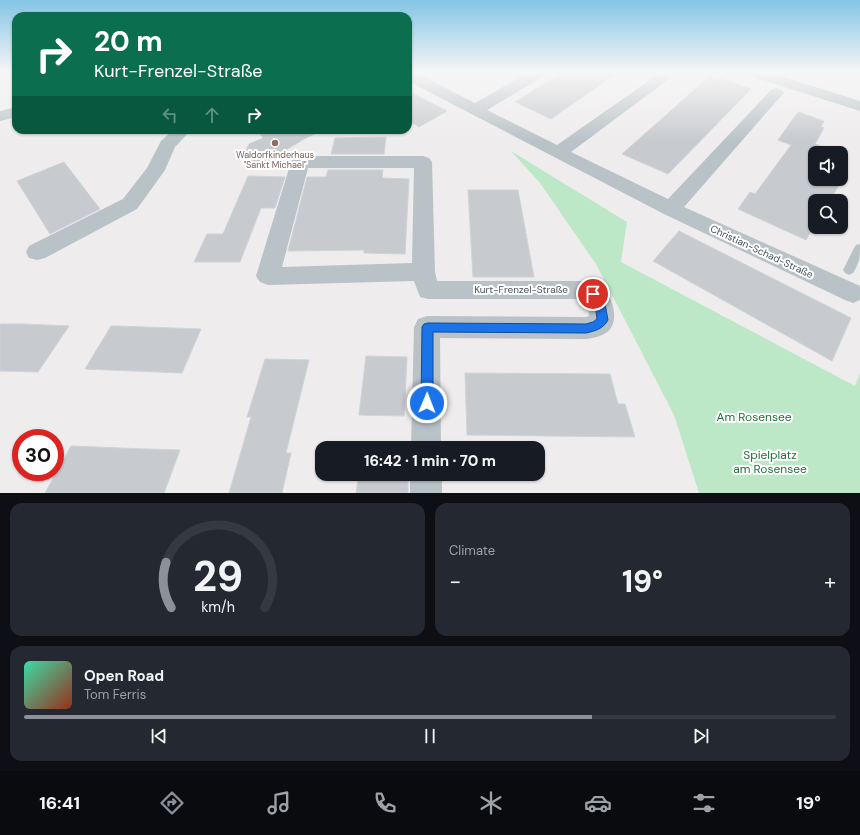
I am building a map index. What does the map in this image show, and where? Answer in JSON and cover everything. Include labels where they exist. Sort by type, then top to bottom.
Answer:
[{"type":"street","name":"Christian-Schad-Straße","points":[[448,96],[671,209],[853,293]]},
{"type":"street","points":[[475,110],[500,96]]},
{"type":"street","points":[[558,153],[639,96]]},
{"type":"street","points":[[671,209],[773,96]]},
{"type":"street","points":[[827,96],[860,106]]},
{"type":"street","points":[[0,116],[12,113]]},
{"type":"street","points":[[37,252],[130,204],[156,170],[167,145],[179,134]]},
{"type":"street","name":"Kurt-Frenzel-Straße","points":[[423,272],[268,276],[300,162],[423,162],[423,272],[428,290],[581,290],[593,294],[600,302],[602,320],[596,326],[586,328],[428,327],[426,441]]},
{"type":"street","points":[[426,481],[426,493]]},
{"type":"lane","points":[[849,270],[860,248]]},
{"type":"green space","name":"Am Rosensee","points":[[511,151],[627,222],[621,262],[855,386],[860,373],[860,493],[699,493],[674,415],[596,264],[540,183]]},
{"type":"building","points":[[412,96],[418,96],[447,111],[419,127],[412,123]]},
{"type":"building","points":[[525,96],[584,96],[551,119],[515,102]]},
{"type":"building","points":[[687,96],[744,96],[668,174],[622,154]]},
{"type":"building","points":[[798,112],[824,121],[821,127],[824,128],[815,144],[821,146],[808,146],[808,186],[838,186],[834,194],[808,194],[808,234],[809,234],[806,240],[738,209],[750,192],[755,194],[791,145],[778,140]]},
{"type":"building","name":"Waldorfkinderhaus \"Sankt Michael\"","points":[[260,134],[315,134],[255,169],[244,155],[249,144],[263,138]]},
{"type":"building","points":[[386,137],[384,154],[331,154],[335,138]]},
{"type":"building","points":[[64,162],[100,209],[50,234],[17,181]]},
{"type":"building","points":[[328,170],[383,170],[382,178],[409,179],[405,254],[364,253],[364,250],[288,251],[307,177],[326,177]]},
{"type":"building","points":[[248,176],[285,177],[275,208],[261,208],[240,262],[194,262],[207,234],[223,234]]},
{"type":"building","points":[[468,190],[518,190],[534,277],[473,277]]},
{"type":"building","points":[[679,231],[851,318],[832,361],[653,261]]},
{"type":"building","points":[[0,324],[69,326],[38,372],[0,371]]},
{"type":"building","points":[[111,326],[201,329],[182,373],[85,369]]},
{"type":"building","points":[[366,356],[407,357],[404,416],[359,415]]},
{"type":"building","points":[[265,359],[309,360],[286,453],[291,453],[282,493],[229,493],[251,417],[247,417]]},
{"type":"building","points":[[465,373],[610,374],[618,404],[625,404],[635,437],[467,435]]},
{"type":"building","points":[[71,446],[180,450],[164,493],[45,493],[52,481],[64,481],[64,459]]},
{"type":"building","points":[[358,481],[408,481],[408,493],[356,493]]},
{"type":"place","name":"Waldorfkinderhaus \"Sankt Michael\"","points":[[275,143]]},
{"type":"route","points":[[427,403],[428,327],[586,328],[596,326],[602,320],[600,302],[593,294]]},
{"type":"park label","name":"Spielplatz am Rosensee","points":[[770,462]]}]
